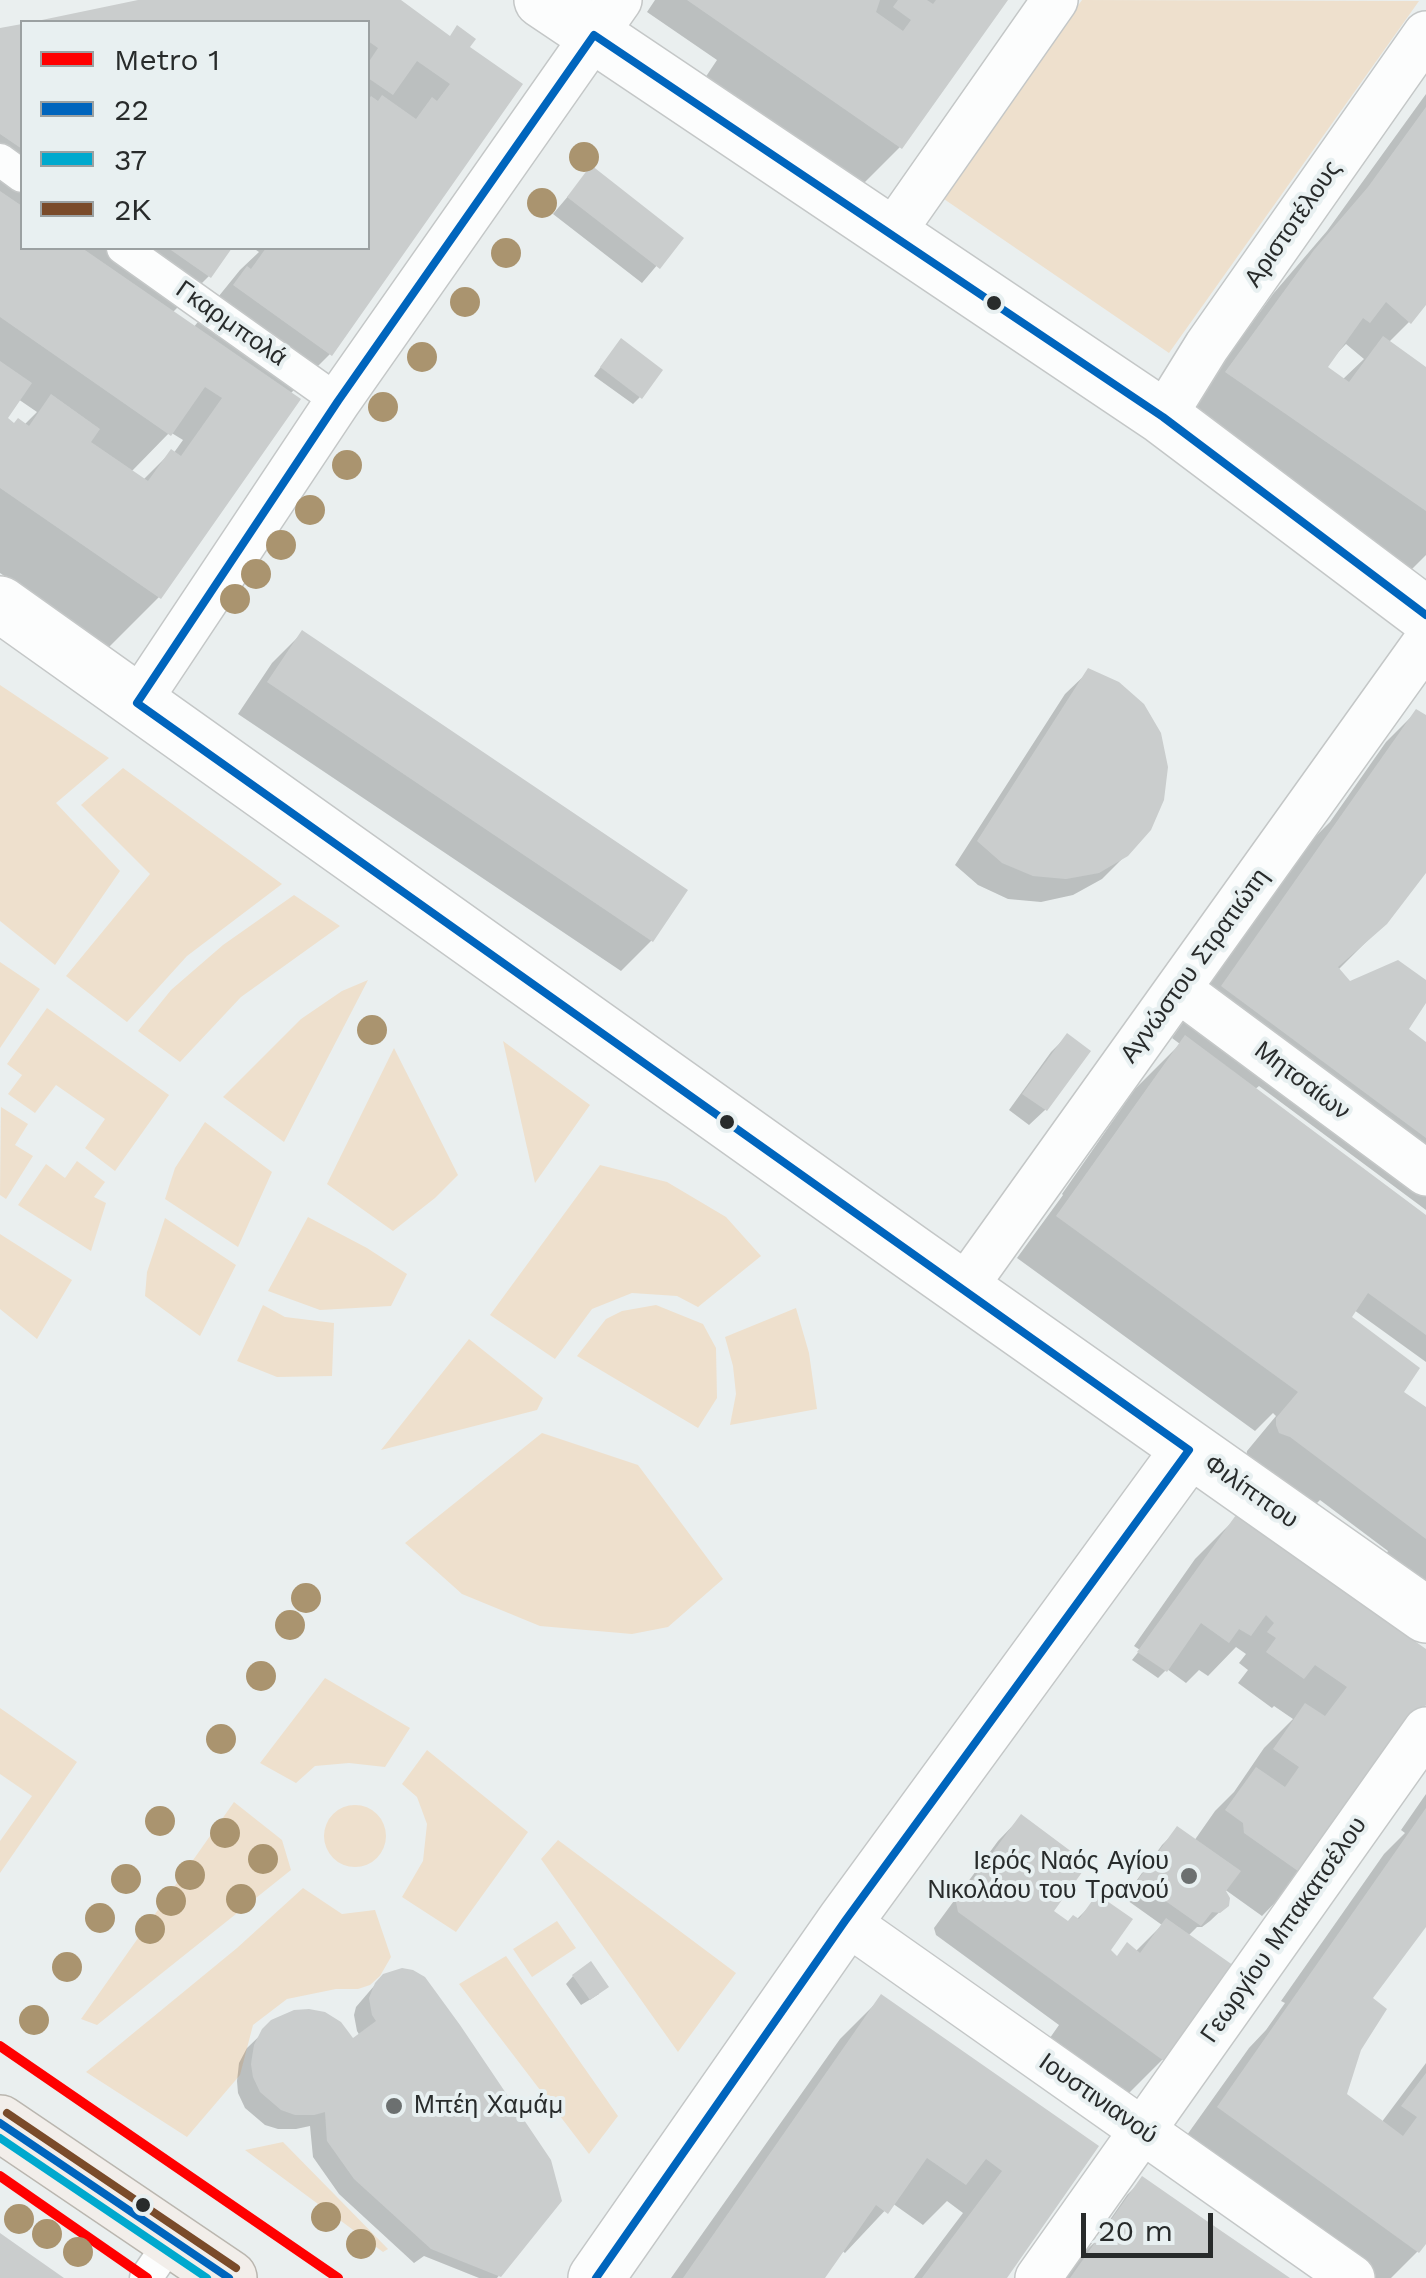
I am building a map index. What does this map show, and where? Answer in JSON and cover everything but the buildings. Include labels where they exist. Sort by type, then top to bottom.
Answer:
[{"type":"main road","points":[[0,2123],[159,2259],[229,2278]]},
{"type":"street","points":[[542,0],[607,18],[892,233],[1164,417],[1426,615]]},
{"type":"street","points":[[892,233],[1055,0]]},
{"type":"street","points":[[137,703],[338,401],[607,18]]},
{"type":"street","name":"Αριστοτέλους","points":[[1164,417],[1207,346],[1426,34]]},
{"type":"street","name":"Γκαρμπολά","points":[[126,250],[338,401]]},
{"type":"street","name":"Φιλίππου","points":[[0,604],[1426,1615]]},
{"type":"street","name":"Αγνώστου Στρατιώτη","points":[[964,1289],[1426,642]]},
{"type":"street","name":"Μητσαίων","points":[[1178,989],[1426,1172]]},
{"type":"street","points":[[596,2278],[845,1920],[1190,1450]]},
{"type":"street","name":"Γεωργίου Μπακατσέλου","points":[[1038,2278],[1426,1730]]},
{"type":"street","name":"Ιουστινιανού","points":[[845,1920],[1352,2278]]},
{"type":"shaded area","points":[[1082,0],[1419,1],[1169,353],[941,197]]},
{"type":"shaded area","points":[[0,685],[109,758],[56,803],[120,871],[55,965],[0,921]]},
{"type":"shaded area","points":[[123,768],[282,884],[187,956],[127,1022],[66,976],[150,874],[81,805]]},
{"type":"shaded area","points":[[294,895],[340,926],[241,997],[180,1062],[138,1031],[171,990],[223,945]]},
{"type":"shaded area","points":[[0,962],[40,989],[0,1048]]},
{"type":"shaded area","points":[[368,980],[284,1142],[223,1097],[301,1019],[342,991]]},
{"type":"shaded area","points":[[47,1008],[169,1095],[115,1171],[85,1148],[105,1119],[56,1085],[35,1113],[8,1094],[22,1075],[7,1064]]},
{"type":"shaded area","points":[[503,1041],[590,1105],[535,1183]]},
{"type":"shaded area","points":[[394,1048],[458,1175],[393,1231],[327,1184]]},
{"type":"shaded area","points":[[1,1107],[28,1124],[15,1145],[33,1156],[6,1199],[0,1195]]},
{"type":"shaded area","points":[[205,1122],[272,1172],[238,1247],[165,1199],[175,1168]]},
{"type":"shaded area","points":[[77,1161],[105,1182],[94,1197],[106,1203],[91,1251],[18,1205],[46,1164],[65,1178]]},
{"type":"shaded area","points":[[600,1165],[667,1182],[726,1217],[761,1256],[698,1307],[677,1296],[632,1293],[592,1309],[555,1359],[490,1315]]},
{"type":"shaded area","points":[[308,1217],[407,1274],[391,1306],[320,1310],[268,1291]]},
{"type":"shaded area","points":[[165,1218],[236,1265],[200,1336],[145,1296],[147,1272]]},
{"type":"shaded area","points":[[0,1234],[72,1280],[37,1339],[0,1309]]},
{"type":"shaded area","points":[[263,1305],[285,1317],[334,1323],[332,1376],[277,1377],[237,1361]]},
{"type":"shaded area","points":[[656,1305],[703,1324],[716,1348],[717,1398],[698,1428],[577,1356],[606,1319],[622,1311]]},
{"type":"shaded area","points":[[796,1308],[809,1353],[817,1409],[730,1425],[736,1394],[725,1337]]},
{"type":"shaded area","points":[[469,1339],[543,1398],[537,1410],[381,1450]]},
{"type":"shaded area","points":[[542,1433],[638,1465],[723,1579],[668,1627],[632,1634],[540,1626],[462,1594],[405,1543]]},
{"type":"shaded area","points":[[325,1678],[410,1728],[385,1767],[349,1763],[315,1766],[296,1783],[260,1763]]},
{"type":"shaded area","points":[[0,1708],[77,1762],[0,1873],[0,1841],[32,1796],[0,1774]]},
{"type":"shaded area","points":[[427,1750],[528,1832],[456,1932],[402,1897],[423,1861],[427,1824],[417,1797],[402,1784]]},
{"type":"shaded area","points":[[234,1802],[282,1840],[291,1870],[97,2025],[81,2019]]},
{"type":"shaded area","points":[[355,1805],[377,1814],[386,1836],[377,1858],[355,1867],[333,1858],[324,1836],[333,1814]]},
{"type":"shaded area","points":[[558,1840],[736,1973],[678,2052],[541,1859]]},
{"type":"shaded area","points":[[303,1888],[342,1914],[375,1910],[391,1957],[370,1985],[287,1999],[253,2025],[240,2075],[187,2137],[86,2072],[237,1948]]},
{"type":"shaded area","points":[[557,1921],[576,1948],[532,1977],[513,1949]]},
{"type":"shaded area","points":[[506,1956],[618,2116],[589,2154],[459,1984]]},
{"type":"shaded area","points":[[283,2142],[388,2249],[383,2252],[245,2150]]},
{"type":"metro line","name":"1","points":[[0,2046],[338,2278]]},
{"type":"metro line","name":"1","points":[[0,2176],[147,2278]]},
{"type":"transit line","name":"22","points":[[596,2278],[845,1921],[1189,1450],[137,703],[338,401],[594,35],[1163,417],[1426,615]]},
{"type":"transit line","name":"2Κ","points":[[7,2113],[236,2268]]},
{"type":"transit line","name":"22","points":[[0,2123],[229,2278]]},
{"type":"transit line","name":"37","points":[[0,2138],[207,2278]]},
{"type":"place","name":"Ιερός Ναός Αγίου Νικολάου του Τρανού","points":[[1189,1876]]},
{"type":"place","name":"Μπέη Χαμάμ","points":[[394,2106]]}]
